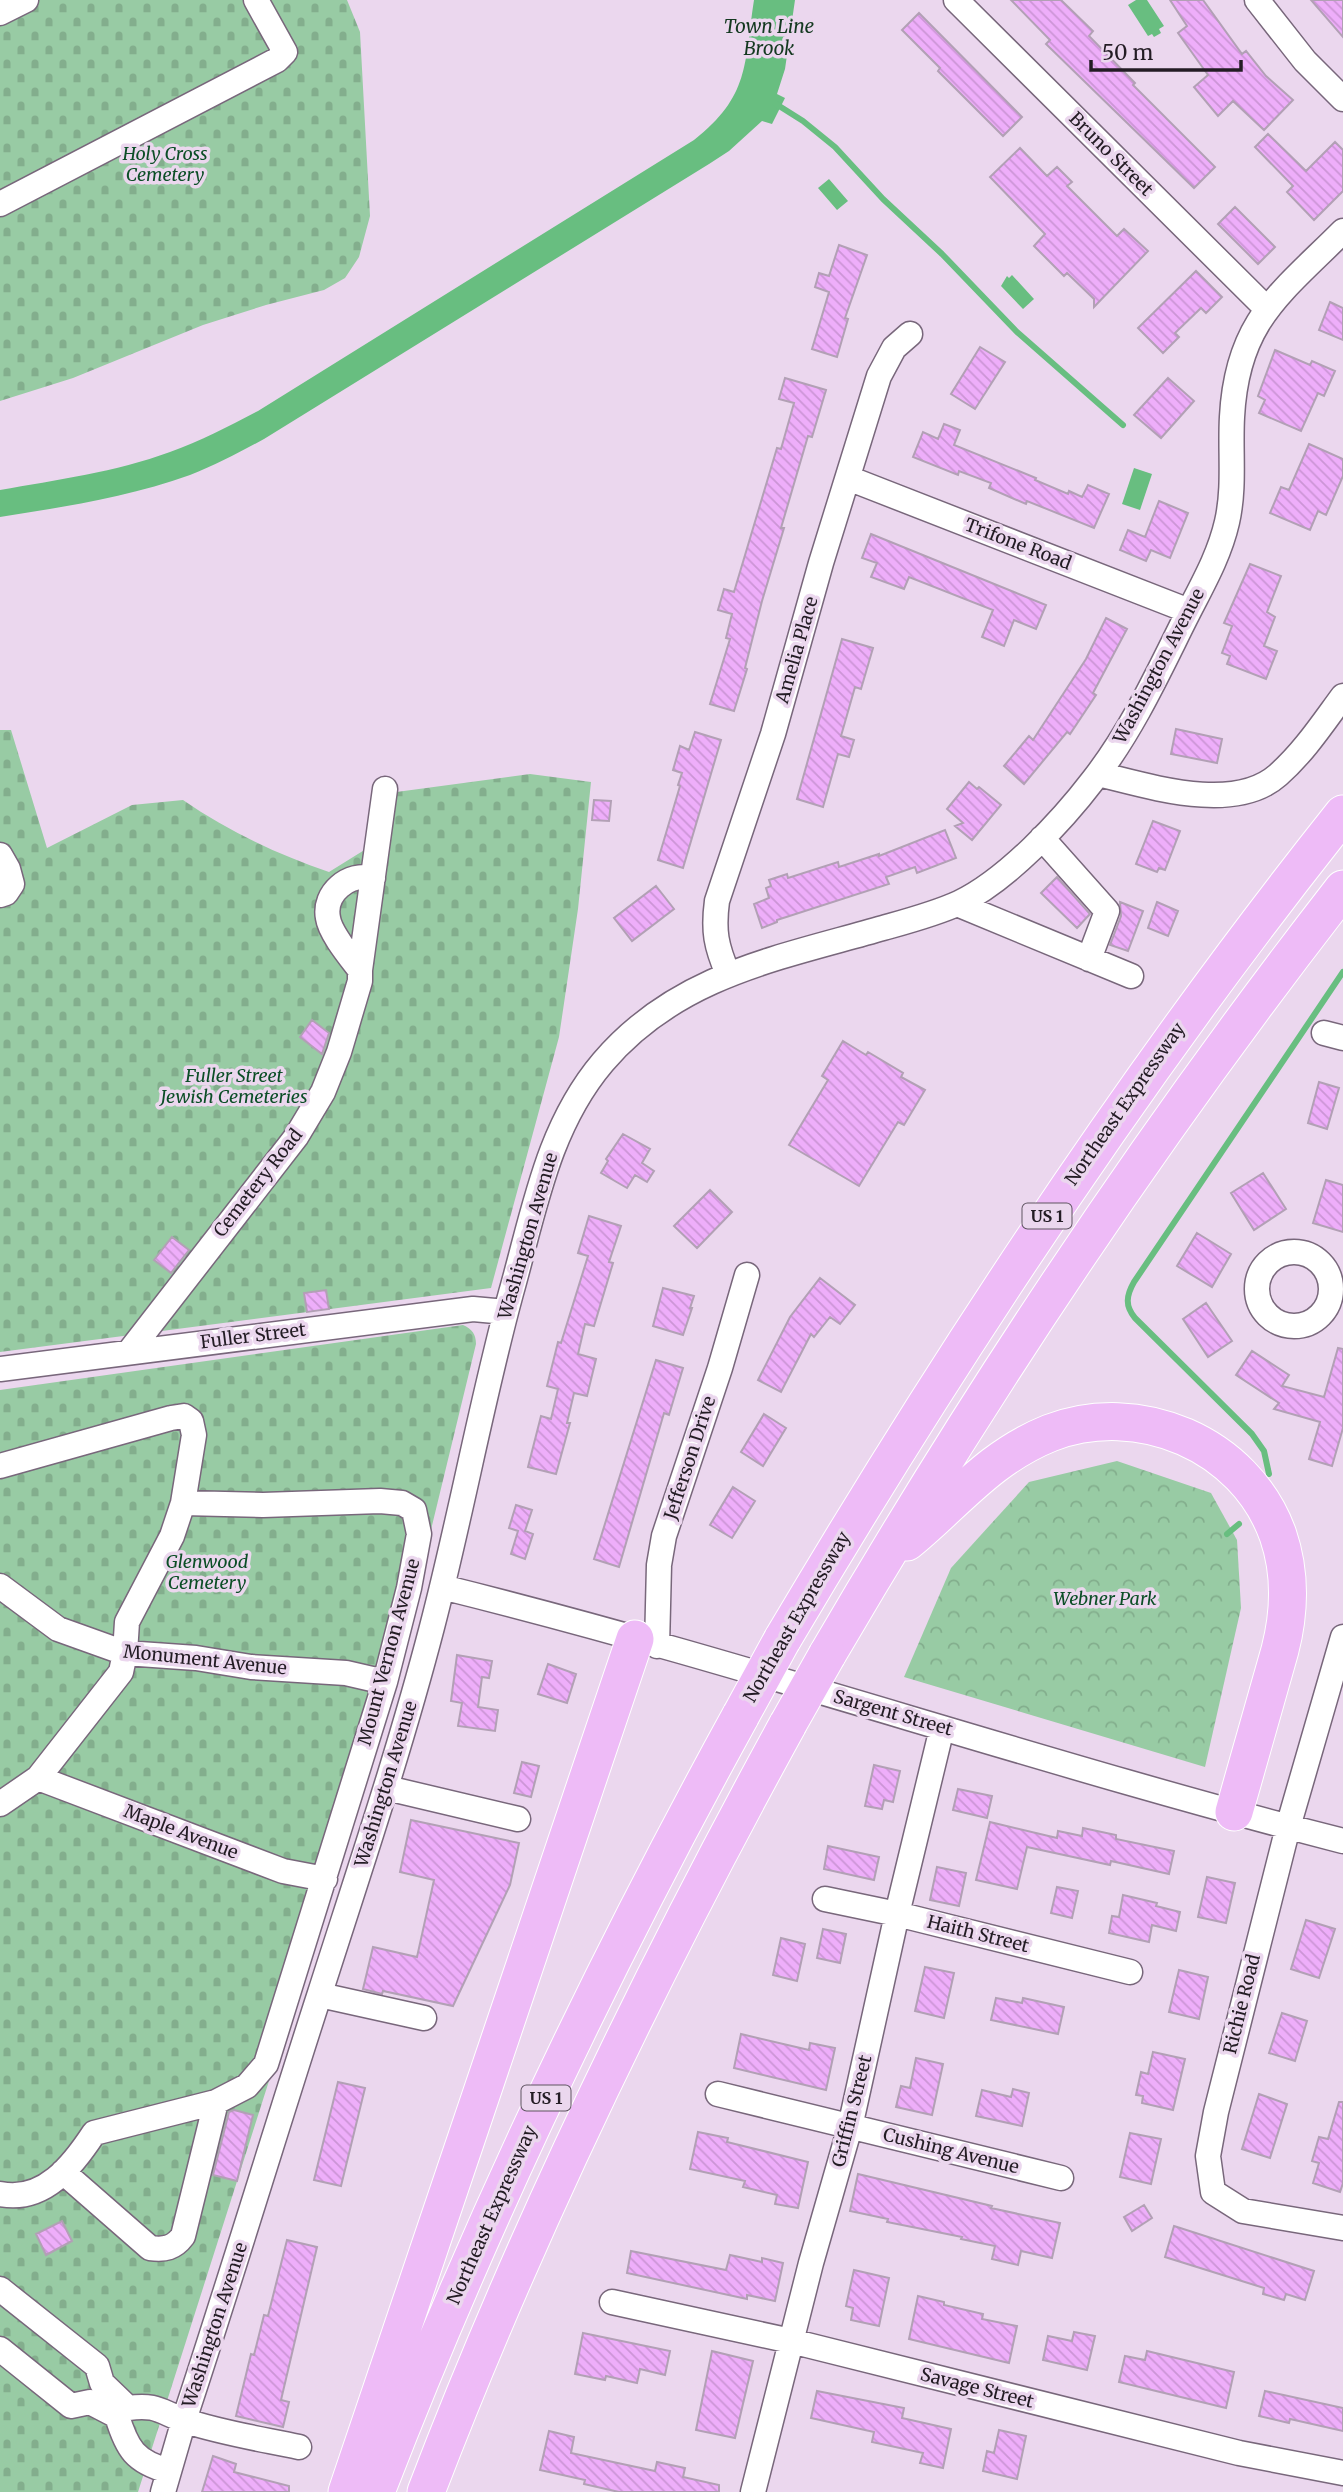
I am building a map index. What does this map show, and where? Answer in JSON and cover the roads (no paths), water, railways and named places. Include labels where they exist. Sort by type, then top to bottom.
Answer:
[{"type":"highway","name":"Northeast Expressway","points":[[376,2492],[467,2270],[538,2113],[636,1913],[782,1640],[902,1440],[1057,1201],[1193,1009],[1343,814]]},
{"type":"highway","name":"US 1","points":[[426,2492],[485,2347],[575,2145],[672,1944],[788,1724],[991,1385],[1106,1212],[1200,1079],[1343,889]]},
{"type":"highway","points":[[882,1563],[938,1516],[976,1477],[1012,1452],[1060,1430],[1090,1423],[1132,1422],[1174,1431],[1213,1452],[1244,1479],[1268,1514],[1283,1552],[1288,1592],[1283,1640],[1234,1812]]},
{"type":"highway","points":[[347,2492],[646,1643]]},
{"type":"street","points":[[0,13],[26,0]]},
{"type":"street","points":[[0,204],[267,65],[285,52],[256,0]]},
{"type":"street","name":"Bruno Street","points":[[956,0],[1267,309]]},
{"type":"street","points":[[1257,0],[1305,61],[1343,99]]},
{"type":"street","name":"Washington Avenue","points":[[166,2481],[387,1788],[442,1587],[506,1312],[545,1167],[562,1127],[581,1092],[604,1060],[646,1019],[692,990],[728,974],[912,920],[957,904],[995,880],[1042,838],[1098,774],[1145,699],[1207,576],[1228,519],[1232,409],[1237,369],[1247,341],[1267,309],[1343,231]]},
{"type":"street","name":"Amelia Place","points":[[728,974],[720,955],[714,924],[717,901],[773,734],[878,376],[894,348],[910,334]]},
{"type":"street","name":"Trifone Road","points":[[848,478],[1189,611]]},
{"type":"street","points":[[1098,774],[1169,790],[1218,795],[1250,791],[1277,776],[1343,696]]},
{"type":"street","name":"Cemetery Road","points":[[129,1352],[296,1137],[323,1092],[339,1052],[360,981],[386,789]]},
{"type":"street","points":[[1042,838],[1107,911],[1089,959]]},
{"type":"street","points":[[0,855],[12,884],[6,893],[0,895]]},
{"type":"street","points":[[360,970],[328,918],[330,902],[336,890],[352,878],[373,878]]},
{"type":"street","points":[[957,904],[1130,976]]},
{"type":"street","name":"Jefferson Drive","points":[[646,1643],[664,1536],[720,1368],[747,1275]]},
{"type":"street","name":"Fuller Street","points":[[0,1369],[473,1309],[506,1312]]},
{"type":"street","points":[[0,1466],[134,1427],[184,1416],[191,1421],[194,1435],[183,1503],[172,1536],[127,1622],[121,1672],[38,1778],[0,1804]]},
{"type":"street","name":"Mount Vernon Avenue","points":[[64,2172],[79,2156],[94,2133],[216,2102],[247,2086],[265,2064],[385,1682],[409,1588],[419,1534],[414,1510],[402,1503],[183,1503]]},
{"type":"street","name":"Monument Avenue","points":[[0,1586],[58,1629],[125,1653],[196,1658],[251,1667],[346,1673],[385,1682]]},
{"type":"street","name":"Sargent Street","points":[[442,1587],[1343,1841]]},
{"type":"street","name":"Richie Road","points":[[1343,1637],[1288,1827],[1216,2112],[1208,2156],[1213,2192],[1243,2211],[1343,2228]]},
{"type":"street","name":"Griffin Street","points":[[753,2492],[811,2263],[850,2127],[942,1728]]},
{"type":"street","name":"Maple Avenue","points":[[38,1778],[283,1871],[325,1879]]},
{"type":"street","points":[[387,1788],[518,1819]]},
{"type":"street","name":"Haith Street","points":[[825,1899],[897,1914],[1129,1972]]},
{"type":"street","points":[[320,1995],[424,2018]]},
{"type":"street","name":"Cushing Avenue","points":[[718,2094],[1061,2178]]},
{"type":"street","points":[[0,2194],[29,2194],[53,2183],[64,2172],[150,2248],[168,2248],[177,2244],[183,2236],[216,2102]]},
{"type":"street","points":[[0,2289],[97,2366],[96,2393],[117,2416],[125,2442],[166,2481]]},
{"type":"street","name":"Savage Street","points":[[612,2302],[791,2341],[1239,2453],[1343,2473]]},
{"type":"street","points":[[0,2349],[71,2406],[96,2393]]},
{"type":"street","points":[[96,2393],[128,2408],[148,2405],[184,2420],[299,2447]]},
{"type":"water","name":"Town Line Brook","points":[[754,0],[795,0],[785,69],[777,94],[785,98],[772,124],[762,121],[729,151],[709,164],[264,439],[228,458],[190,475],[144,489],[0,517],[0,490],[86,475],[149,459],[193,443],[258,411],[694,140],[726,109],[735,94],[745,61]]},
{"type":"water","points":[[1136,0],[1147,0],[1164,26],[1159,29],[1161,33],[1154,37],[1152,34],[1148,36],[1128,5]]},
{"type":"water","points":[[829,179],[848,201],[837,210],[818,188]]},
{"type":"water","points":[[1012,275],[1034,299],[1023,309],[1001,286],[1007,276],[1009,278]]},
{"type":"water","points":[[1134,468],[1152,474],[1140,510],[1122,504]]},
{"type":"waterway","points":[[776,104],[803,121],[835,147],[883,199],[942,254],[1017,332],[1123,425]]},
{"type":"waterway","points":[[1269,1474],[1264,1451],[1252,1434],[1135,1318],[1128,1305],[1128,1296],[1134,1282],[1343,972]]},
{"type":"waterway","points":[[1227,1534],[1239,1524]]},
{"type":"park label","name":"Holy Cross Cemetery","points":[[165,164]]},
{"type":"park label","name":"Fuller Street Jewish Cemeteries","points":[[234,1086]]},
{"type":"park label","name":"Glenwood Cemetery","points":[[207,1572]]},
{"type":"park label","name":"Webner Park","points":[[1105,1599]]}]
